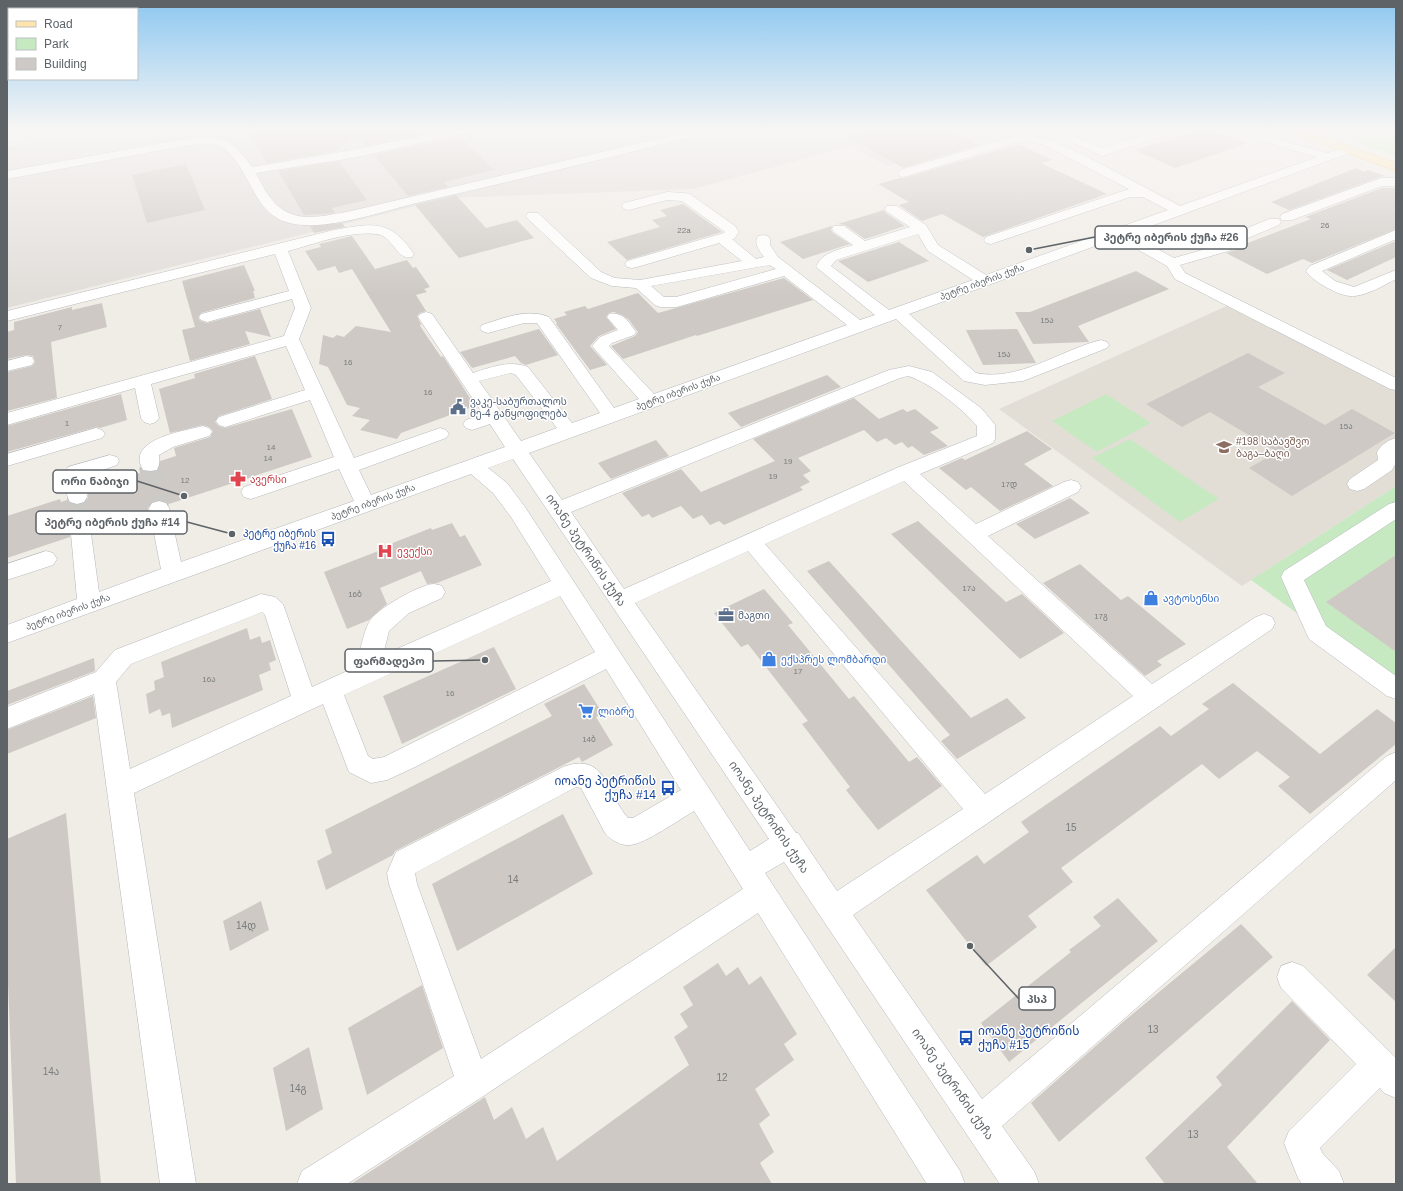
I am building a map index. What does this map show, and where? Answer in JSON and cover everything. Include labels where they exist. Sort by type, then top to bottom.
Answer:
[{"type":"street","points":[[255,185],[259,194],[274,212],[295,220],[313,222],[480,185]]},
{"type":"street","points":[[1131,185],[1179,211]]},
{"type":"street","name":"პეტრე იბერის ქუჩა","points":[[7,634],[1252,185]]},
{"type":"street","points":[[1172,264],[1232,246],[1236,244],[1236,239],[1238,237],[1374,185]]},
{"type":"street","points":[[991,240],[1129,193],[1147,193]]},
{"type":"street","points":[[629,206],[668,196],[685,197],[732,232],[729,236],[632,264]]},
{"type":"street","points":[[892,209],[921,228],[932,248],[985,281]]},
{"type":"street","points":[[533,216],[596,275],[612,282],[640,284],[773,260]]},
{"type":"street","points":[[7,316],[363,228],[377,229],[393,236],[406,254]]},
{"type":"street","points":[[921,228],[831,257],[825,262],[823,267],[892,314],[970,377],[985,380],[1017,378],[1101,345]]},
{"type":"street","points":[[839,229],[864,247]]},
{"type":"street","points":[[1117,233],[1147,248],[1172,264],[1180,276],[1396,386]]},
{"type":"street","points":[[720,238],[753,263]]},
{"type":"street","points":[[1393,238],[1315,269],[1313,272],[1330,284],[1353,292],[1361,290],[1396,274]]},
{"type":"street","points":[[763,239],[762,245],[773,260],[858,326]]},
{"type":"street","points":[[280,249],[302,308],[291,339],[365,504]]},
{"type":"street","points":[[640,284],[660,302],[678,302],[786,270]]},
{"type":"street","points":[[207,317],[297,293]]},
{"type":"street","name":"იოანე პეტრიწის ქუჩა","points":[[426,317],[1021,1184]]},
{"type":"street","points":[[615,317],[628,332],[606,340],[600,346],[651,401]]},
{"type":"street","points":[[488,328],[525,318],[539,318],[543,320],[611,416]]},
{"type":"street","points":[[7,420],[291,339]]},
{"type":"street","points":[[7,366],[26,361]]},
{"type":"street","points":[[479,376],[508,368],[516,368],[522,371],[568,431]]},
{"type":"street","points":[[558,509],[895,374],[909,371],[926,376],[975,412],[986,425],[986,439],[906,472],[620,600]]},
{"type":"street","points":[[142,381],[150,418]]},
{"type":"street","points":[[225,421],[315,393]]},
{"type":"street","points":[[472,424],[494,416]]},
{"type":"street","points":[[150,465],[150,452],[159,446],[203,432]]},
{"type":"street","points":[[7,460],[96,434]]},
{"type":"street","points":[[251,492],[347,464],[440,434]]},
{"type":"street","points":[[1357,484],[1385,465],[1388,461],[1386,452],[1396,444]]},
{"type":"street","points":[[77,497],[75,472],[110,461]]},
{"type":"street","points":[[473,466],[500,488],[518,512],[948,1184]]},
{"type":"street","points":[[906,472],[1150,697]]},
{"type":"street","points":[[974,534],[1071,487]]},
{"type":"street","points":[[159,508],[173,574]]},
{"type":"street","points":[[1396,509],[1292,577],[1317,632],[1396,689]]},
{"type":"street","points":[[81,534],[89,604]]},
{"type":"street","points":[[752,542],[983,812]]},
{"type":"street","points":[[7,572],[46,559]]},
{"type":"street","points":[[120,786],[565,584]]},
{"type":"street","points":[[366,674],[379,626],[401,607],[434,592]]},
{"type":"street","points":[[7,718],[104,679],[123,657],[252,606],[267,603],[275,610],[305,701]]},
{"type":"street","points":[[833,911],[983,812],[1150,697],[1264,623]]},
{"type":"street","points":[[330,690],[358,764],[371,770],[387,768],[406,759],[610,656]]},
{"type":"street","points":[[104,679],[178,1184]]},
{"type":"street","points":[[980,1123],[1396,764]]},
{"type":"street","points":[[473,1083],[402,884],[401,873],[406,862],[572,776],[586,775],[590,779],[615,824],[620,830],[630,832],[641,828],[698,794]]},
{"type":"street","points":[[315,1184],[473,1083],[754,881],[788,843]]},
{"type":"street","points":[[1292,977],[1388,1073],[1301,1143],[1310,1166],[1326,1184]]},
{"type":"shaded area","points":[[7,185],[709,185],[693,189],[448,198],[7,308]]},
{"type":"shaded area","name":"#198 საბავშვო ბაგა–ბაღი","points":[[1231,304],[1396,388],[1396,486],[1242,586],[999,409]]},
{"type":"green space","points":[[1106,394],[1151,423],[1097,452],[1052,421]]},
{"type":"green space","points":[[1130,439],[1219,499],[1180,522],[1092,458]]},
{"type":"green space","points":[[1396,486],[1396,684],[1251,580]]},
{"type":"building","points":[[135,185],[195,185],[205,210],[147,223]]},
{"type":"building","points":[[286,185],[356,185],[367,200],[332,208],[335,213],[304,215]]},
{"type":"building","points":[[399,185],[446,185],[448,187],[408,196]]},
{"type":"building","points":[[879,185],[1087,185],[1107,194],[983,237],[942,214],[922,221],[899,205],[909,202]]},
{"type":"building","points":[[1315,185],[1359,185],[1289,210],[1271,202]]},
{"type":"building","points":[[1382,188],[1396,188],[1396,229],[1312,263],[1303,259],[1267,274],[1226,253],[1242,248],[1245,244],[1311,219],[1305,217]]},
{"type":"building","points":[[456,195],[486,228],[517,220],[534,238],[459,258],[415,205]]},
{"type":"building","points":[[683,204],[722,232],[627,260],[607,242],[660,227],[652,220],[667,216],[660,210]]},
{"type":"building","points":[[884,210],[905,226],[865,239],[845,225],[838,224]]},
{"type":"building","points":[[342,223],[345,227],[314,233],[310,226]]},
{"type":"building","points":[[832,226],[831,230],[833,233],[850,244],[803,259],[780,242]]},
{"type":"building","points":[[352,236],[375,269],[407,260],[413,268],[416,267],[430,287],[424,289],[427,292],[416,295],[426,311],[417,316],[421,324],[420,326],[441,357],[443,356],[475,406],[401,433],[397,439],[360,430],[370,420],[352,416],[360,408],[347,405],[328,367],[319,364],[323,335],[333,338],[337,335],[344,337],[356,326],[391,332],[352,269],[339,273],[335,266],[318,271],[305,251],[321,247],[319,244]]},
{"type":"building","points":[[1396,241],[1396,257],[1347,280],[1327,270]]},
{"type":"building","points":[[899,242],[929,261],[868,282],[838,261]]},
{"type":"building","points":[[244,265],[255,291],[253,291],[255,298],[201,313],[198,318],[207,323],[260,309],[271,337],[245,331],[250,344],[190,361],[182,330],[195,327],[182,281]]},
{"type":"building","points":[[1136,271],[1169,289],[1078,326],[1089,342],[1033,344],[1015,312],[1030,312]]},
{"type":"building","points":[[784,278],[813,300],[697,336],[696,335],[623,359],[611,346],[635,336],[638,332],[629,320],[622,315],[614,312],[609,313],[606,317],[616,329],[599,336],[590,346],[607,365],[590,370],[556,324],[557,323],[554,319],[567,315],[564,312],[585,306],[588,309],[638,293],[658,313]]},
{"type":"building","points":[[102,303],[107,327],[51,342],[57,398],[7,411],[7,372],[32,366],[35,362],[33,356],[26,355],[7,359],[7,332],[14,330],[14,322],[72,307],[72,310]]},
{"type":"building","points":[[539,329],[558,355],[526,365],[521,363],[515,356],[472,368],[460,352]]},
{"type":"building","points":[[1017,329],[1036,363],[983,365],[966,330]]},
{"type":"building","points":[[1248,353],[1285,373],[1258,387],[1325,425],[1352,409],[1395,433],[1292,496],[1249,468],[1277,452],[1210,412],[1182,427],[1146,404]]},
{"type":"building","points":[[255,356],[272,399],[219,416],[215,422],[219,426],[225,428],[292,409],[312,457],[169,504],[159,500],[152,502],[148,507],[148,511],[91,530],[81,526],[74,528],[70,533],[70,537],[7,558],[7,516],[60,499],[61,502],[67,500],[70,503],[77,505],[84,503],[88,498],[88,493],[109,487],[108,483],[140,473],[139,468],[141,467],[143,471],[157,471],[160,466],[160,461],[176,456],[174,448],[210,437],[213,431],[209,427],[203,425],[170,433],[159,389],[195,378],[194,374]]},
{"type":"building","points":[[827,375],[841,387],[741,427],[728,413]]},
{"type":"building","points":[[121,394],[127,420],[100,428],[96,427],[7,452],[7,426]]},
{"type":"building","points":[[854,398],[879,419],[903,409],[907,412],[915,409],[939,428],[930,432],[948,446],[924,455],[912,446],[908,448],[902,442],[895,445],[886,438],[877,442],[864,430],[798,458],[811,471],[803,475],[810,482],[800,487],[803,490],[724,525],[719,521],[710,525],[702,515],[693,519],[681,506],[652,518],[649,514],[642,517],[622,493],[681,469],[701,492],[775,461],[753,439]]},
{"type":"building","points":[[1027,431],[1052,449],[1024,464],[1053,486],[1000,511],[971,487],[966,490],[939,468],[962,458],[965,460]]},
{"type":"building","points":[[656,440],[669,456],[611,479],[598,463]]},
{"type":"building","points":[[1070,498],[1090,513],[1035,539],[1016,524]]},
{"type":"building","points":[[918,521],[1006,602],[1022,594],[1064,633],[1020,659],[891,534]]},
{"type":"building","points":[[452,523],[460,537],[465,535],[482,565],[437,583],[427,584],[421,571],[380,588],[387,604],[369,620],[347,629],[324,572],[386,548],[385,546],[431,528],[432,530]]},
{"type":"building","points":[[1396,555],[1396,652],[1326,602]]},
{"type":"building","points":[[829,561],[971,718],[1007,698],[1026,718],[957,759],[941,741],[950,735],[807,571]]},
{"type":"building","points":[[1080,564],[1121,600],[1128,596],[1186,644],[1157,661],[1162,665],[1145,676],[1043,583]]},
{"type":"building","points":[[764,589],[793,623],[788,625],[849,699],[854,696],[909,762],[917,757],[942,786],[878,830],[846,790],[850,787],[802,724],[808,721],[748,644],[741,647],[714,613]]},
{"type":"building","points":[[247,628],[250,640],[260,636],[262,643],[270,640],[276,660],[269,663],[271,670],[259,675],[263,690],[172,728],[170,713],[162,716],[160,709],[149,714],[146,694],[155,690],[154,681],[164,677],[161,662]]},
{"type":"building","points":[[494,647],[516,689],[402,744],[383,696]]},
{"type":"building","points":[[94,658],[95,671],[7,705],[7,691]]},
{"type":"building","points":[[1233,683],[1320,754],[1377,709],[1396,723],[1396,744],[1310,814],[1278,786],[1290,777],[1257,751],[1219,779],[1202,764],[1061,868],[1073,882],[1028,916],[1037,927],[986,966],[926,890],[977,855],[984,864],[1029,832],[1021,822],[1160,726],[1171,736],[1209,709],[1202,704]]},
{"type":"building","points":[[584,684],[603,714],[596,717],[613,745],[582,762],[579,757],[395,851],[393,855],[326,890],[317,861],[332,853],[325,830],[552,716],[544,704]]},
{"type":"building","points":[[93,696],[96,718],[7,754],[7,730]]},
{"type":"building","points":[[66,813],[101,1184],[16,1184],[7,958],[7,839]]},
{"type":"building","points":[[563,814],[593,874],[457,951],[432,884]]},
{"type":"building","points":[[1118,898],[1158,941],[1009,1062],[981,1023],[1071,952],[1069,950],[1101,926],[1093,917]]},
{"type":"building","points":[[261,901],[269,930],[230,951],[223,921]]},
{"type":"building","points":[[1241,924],[1273,957],[1059,1142],[1031,1103],[1123,1022]]},
{"type":"building","points":[[1396,947],[1396,1002],[1367,975]]},
{"type":"building","points":[[718,963],[726,976],[738,967],[749,985],[761,976],[797,1034],[784,1044],[794,1060],[755,1089],[770,1115],[759,1124],[774,1152],[760,1163],[772,1184],[351,1184],[485,1097],[494,1120],[512,1107],[526,1139],[543,1127],[557,1161],[689,1065],[674,1037],[688,1027],[680,1014],[693,1005],[683,987]]},
{"type":"building","points":[[422,985],[443,1048],[367,1095],[348,1028]]},
{"type":"building","points":[[1292,1001],[1330,1040],[1227,1147],[1258,1184],[1165,1184],[1145,1158],[1222,1085],[1216,1077]]},
{"type":"building","points":[[309,1047],[323,1109],[286,1131],[273,1068]]},
{"type":"tunnel","points":[[150,465],[159,508]]},
{"type":"tunnel","points":[[77,497],[81,534]]},
{"type":"place","name":"პეტრე იბერის ქუჩა #26","points":[[1029,250]]},
{"type":"place","name":"ვაკე-საბურთალოს მე-4 განყოფილება","points":[[458,407]]},
{"type":"place","name":"#198 საბავშვო ბაგა–ბაღი","points":[[1224,447]]},
{"type":"place","name":"ავერსი","points":[[238,479]]},
{"type":"place","name":"ორი ნაბიჯი","points":[[184,496]]},
{"type":"place","name":"პეტრე იბერის ქუჩა #14","points":[[232,534]]},
{"type":"place","name":"პეტრე იბერის ქუჩა #16","points":[[328,539]]},
{"type":"place","name":"ევექსი","points":[[385,551]]},
{"type":"place","name":"ავტოსენსი","points":[[1151,598]]},
{"type":"place","name":"მაგთი","points":[[726,615]]},
{"type":"place","name":"ექსპრეს ლომბარდი","points":[[769,659]]},
{"type":"place","name":"ფარმადეპო","points":[[485,660]]},
{"type":"place","name":"ლიბრე","points":[[586,711]]},
{"type":"place","name":"იოანე პეტრიწის ქუჩა #14","points":[[668,788]]},
{"type":"place","name":"პსპ","points":[[970,946]]},
{"type":"place","name":"იოანე პეტრიწის ქუჩა #15","points":[[966,1038]]}]
